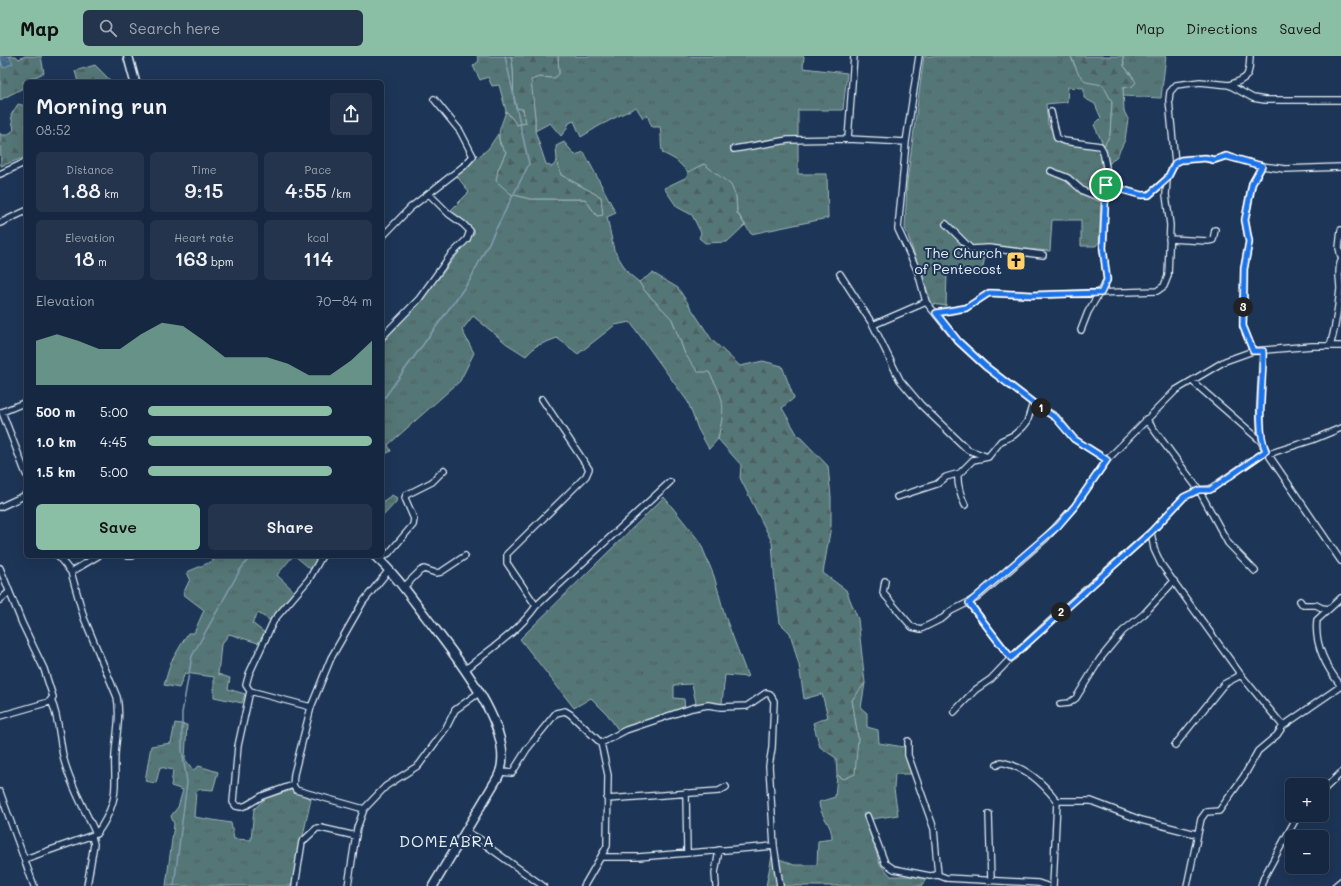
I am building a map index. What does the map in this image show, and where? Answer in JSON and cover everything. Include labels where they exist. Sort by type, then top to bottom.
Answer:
[{"type":"street","points":[[128,56],[134,80]]},
{"type":"street","points":[[848,139],[854,56]]},
{"type":"street","points":[[919,56],[906,142],[898,229],[918,272],[926,302],[958,341],[985,366],[1033,403],[1056,418],[1074,439],[1107,460]]},
{"type":"street","points":[[1229,85],[1244,80],[1249,74],[1250,56]]},
{"type":"street","points":[[1106,185],[1141,195],[1149,195],[1167,179],[1175,163],[1170,114],[1170,92],[1176,85],[1181,83],[1200,82],[1229,85],[1253,98],[1341,100]]},
{"type":"street","points":[[384,235],[410,208],[471,160],[473,156],[460,131],[434,99]]},
{"type":"street","points":[[1051,112],[1057,138],[1060,140],[1096,145],[1103,151],[1106,167],[1106,200],[1103,248],[1107,280],[1101,293],[1088,312],[1081,330]]},
{"type":"street","points":[[734,148],[788,140],[848,139],[906,142]]},
{"type":"street","points":[[1175,163],[1181,160],[1205,158],[1214,160],[1226,156],[1262,166],[1286,169],[1341,167]]},
{"type":"street","points":[[1,172],[24,163]]},
{"type":"street","points":[[1253,351],[1243,326],[1244,269],[1249,242],[1245,220],[1252,184],[1262,166]]},
{"type":"street","points":[[1051,171],[1068,178],[1083,191],[1106,200]]},
{"type":"street","points":[[936,313],[966,308],[989,293],[1032,295],[1157,291],[1161,288],[1168,276],[1170,212],[1166,195],[1167,179]]},
{"type":"street","points":[[384,335],[419,299],[450,256],[466,239],[470,231],[449,214],[429,194]]},
{"type":"street","points":[[0,223],[24,212]]},
{"type":"street","points":[[946,224],[971,249],[989,248],[1042,255]]},
{"type":"street","points":[[1169,239],[1208,241],[1213,240],[1215,230]]},
{"type":"street","points":[[1341,230],[1341,257]]},
{"type":"street","points":[[1330,346],[1336,326],[1340,287],[1339,265],[1341,261]]},
{"type":"street","points":[[840,274],[873,325],[900,380],[921,405],[968,450],[988,457]]},
{"type":"street","points":[[873,325],[926,302]]},
{"type":"street","points":[[884,581],[883,593],[912,627],[920,629],[969,603],[1058,526],[1075,506],[1107,460],[1176,390],[1225,361],[1253,351],[1341,346]]},
{"type":"street","points":[[1261,441],[1260,410],[1263,351]]},
{"type":"street","points":[[1192,381],[1261,441],[1341,561]]},
{"type":"street","points":[[536,606],[507,563],[507,554],[586,476],[589,469],[542,399]]},
{"type":"street","points":[[24,403],[1,410],[24,469]]},
{"type":"street","points":[[898,497],[931,486],[946,477],[958,474],[973,460],[988,457],[1001,441],[1014,435],[1023,427],[1027,422],[1033,403]]},
{"type":"street","points":[[1146,419],[1199,490],[1228,543],[1255,571]]},
{"type":"street","points":[[954,712],[975,690],[991,679],[1011,658],[1151,532],[1184,497],[1199,490],[1210,490],[1267,452],[1312,440],[1341,428]]},
{"type":"street","points":[[384,555],[389,553],[413,524],[414,519],[405,498],[406,495],[432,482],[444,470]]},
{"type":"street","points":[[958,474],[960,495],[965,505]]},
{"type":"street","points":[[466,669],[512,634],[526,620],[536,606],[670,482]]},
{"type":"street","points":[[0,508],[24,496]]},
{"type":"street","points":[[1151,532],[1151,540],[1161,564],[1241,675],[1283,726]]},
{"type":"street","points":[[404,587],[420,571],[424,569],[436,573],[441,572],[465,556]]},
{"type":"street","points":[[25,859],[75,840],[94,835],[100,830],[113,802],[115,793],[115,754],[119,707],[114,687],[84,618],[71,572],[60,558]]},
{"type":"street","points":[[71,572],[95,558]]},
{"type":"street","points":[[293,785],[262,796],[241,807],[236,806],[233,802],[238,746],[250,692],[246,685],[249,674],[274,620],[309,579],[321,558]]},
{"type":"street","points":[[377,558],[404,587],[466,669],[480,692],[502,747],[500,772],[433,886]]},
{"type":"street","points":[[0,568],[22,623],[44,669],[52,697],[51,700],[58,718],[64,758],[68,772],[94,835],[94,844],[87,886]]},
{"type":"street","points":[[364,809],[301,792],[296,790],[293,785],[296,764],[311,707],[331,658],[363,602],[389,570]]},
{"type":"street","points":[[1060,704],[1069,703],[1076,698],[1100,659],[1123,631],[1144,614],[1174,581]]},
{"type":"street","points":[[0,600],[9,592]]},
{"type":"street","points":[[1187,886],[1196,834],[1201,819],[1206,812],[1220,811],[1244,776],[1258,751],[1277,735],[1283,726],[1341,686],[1320,649],[1316,637],[1317,620],[1341,598]]},
{"type":"street","points":[[1300,601],[1303,605],[1316,605],[1329,609]]},
{"type":"street","points":[[969,603],[1011,658]]},
{"type":"street","points":[[1175,745],[1224,684],[1241,675]]},
{"type":"street","points":[[250,692],[311,707]]},
{"type":"street","points":[[348,886],[358,821],[364,809],[386,786],[419,765],[446,728],[455,710],[480,692]]},
{"type":"street","points":[[601,743],[626,730],[692,708],[708,705],[720,707],[747,706],[760,695],[766,693],[770,694],[774,701],[772,748],[769,766],[774,846],[780,886]]},
{"type":"street","points":[[0,716],[22,711],[51,700]]},
{"type":"street","points":[[500,772],[512,773],[527,749],[556,714],[561,711],[565,711],[574,717],[601,743],[608,775],[606,815],[608,835],[607,846],[584,886]]},
{"type":"street","points":[[908,741],[908,755],[934,829],[938,875]]},
{"type":"street","points":[[997,765],[1001,762],[1013,764],[1025,770],[1043,784],[1057,801],[1053,886]]},
{"type":"street","points":[[1329,784],[1341,773]]},
{"type":"street","points":[[607,799],[719,791],[726,787]]},
{"type":"street","points":[[0,792],[34,886]]},
{"type":"street","points":[[686,793],[687,852]]},
{"type":"street","points":[[1057,801],[1091,801],[1140,820],[1196,834]]},
{"type":"street","points":[[989,814],[991,880]]},
{"type":"street","points":[[867,816],[884,863],[894,869],[910,870],[930,876],[938,875],[946,878],[1038,883],[1047,886]]},
{"type":"street","points":[[1261,886],[1264,877],[1294,822]]},
{"type":"street","points":[[295,886],[302,842],[317,828],[356,836]]},
{"type":"street","points":[[465,831],[481,840],[487,846],[544,886]]},
{"type":"street","points":[[601,857],[638,857],[774,846]]},
{"type":"street","points":[[716,886],[715,873],[719,850]]},
{"type":"street","points":[[1335,886],[1341,881]]},
{"type":"green space","points":[[9,56],[16,56],[19,59],[25,56],[41,56],[44,73],[28,80],[24,80],[24,88],[0,100],[0,61],[3,67],[12,63]]},
{"type":"green space","points":[[477,56],[511,56],[516,108],[523,109],[526,123],[517,125],[506,111],[499,85],[492,86],[488,77],[480,80],[473,66],[479,61]]},
{"type":"green space","points":[[511,56],[558,56],[559,74],[554,78],[539,77],[531,80],[535,131],[546,164],[552,167],[557,161],[561,175],[601,197],[603,215],[597,216],[585,199],[530,199],[511,194],[496,181],[498,170],[506,152],[500,142],[499,132],[506,111],[517,125],[526,123],[523,109],[516,108]]},
{"type":"green space","points":[[558,56],[804,56],[803,68],[847,73],[843,110],[798,110],[798,174],[827,174],[828,218],[751,234],[737,212],[736,197],[704,164],[688,172],[676,160],[663,153],[660,127],[652,127],[647,115],[643,118],[636,107],[581,137],[574,121],[569,123],[561,136],[550,123],[535,131],[535,117],[530,80],[539,77],[554,78],[559,74]]},
{"type":"green space","points":[[924,56],[1071,56],[1075,67],[1079,72],[1087,79],[1104,85],[1112,102],[1110,135],[1104,146],[1094,125],[1101,118],[1095,104],[1084,98],[1084,88],[1068,87],[1067,102],[1046,104],[1048,124],[1059,143],[1094,147],[1099,149],[1104,170],[1105,194],[1101,240],[1096,246],[1081,246],[1081,220],[1052,220],[1050,251],[987,246],[982,272],[947,274],[946,306],[932,304],[905,228],[907,182]]},
{"type":"green space","points":[[1071,56],[1123,56],[1124,66],[1136,82],[1133,86],[1123,88],[1124,111],[1128,119],[1125,140],[1117,156],[1109,164],[1104,146],[1110,135],[1112,102],[1103,85],[1086,82],[1078,73]]},
{"type":"green space","points":[[1123,56],[1166,56],[1161,98],[1123,96],[1123,88],[1134,78],[1124,66]]},
{"type":"green space","points":[[95,65],[110,80],[77,80],[75,71]]},
{"type":"green space","points":[[18,104],[24,106],[24,158],[1,166],[0,133],[1,135],[7,135],[14,130],[11,115]]},
{"type":"green space","points":[[498,134],[500,145],[506,152],[498,170],[511,194],[530,199],[585,199],[597,216],[602,215],[601,197],[561,175],[557,161],[556,146],[564,142],[575,155],[584,152],[616,213],[607,217],[614,250],[628,273],[639,282],[644,290],[672,319],[685,354],[709,372],[722,395],[724,413],[718,439],[709,449],[698,429],[688,402],[630,322],[615,325],[578,354],[557,338],[536,346],[526,356],[507,344],[473,316],[462,330],[474,353],[460,381],[388,445],[391,451],[384,455],[384,341],[429,290],[475,232],[466,222],[450,211],[469,192],[456,175],[488,149]]},
{"type":"green space","points":[[704,164],[731,185],[736,197],[737,213],[745,225],[727,242],[705,243],[699,238],[701,233],[692,215],[677,207],[664,188],[687,177],[688,172]]},
{"type":"green space","points":[[653,273],[678,288],[712,340],[740,366],[763,361],[782,366],[794,398],[782,408],[797,434],[828,466],[831,497],[831,526],[823,573],[846,590],[858,619],[865,683],[852,700],[858,738],[855,774],[844,779],[837,775],[836,758],[820,747],[813,723],[828,717],[822,694],[804,699],[799,665],[790,633],[780,623],[775,585],[772,542],[740,478],[741,465],[718,439],[723,411],[719,390],[709,372],[698,372],[685,354],[672,319],[644,290],[639,282]]},
{"type":"green space","points":[[392,495],[397,498],[396,502],[384,515],[384,501]]},
{"type":"green space","points":[[664,497],[700,542],[714,576],[725,616],[748,677],[725,675],[722,704],[697,708],[692,684],[674,685],[674,698],[684,699],[685,709],[619,731],[607,714],[591,698],[574,708],[520,639]]},
{"type":"green space","points":[[212,558],[291,558],[277,575],[295,592],[271,621],[258,613],[252,623],[265,633],[258,643],[229,634],[221,645],[218,674],[230,678],[228,689],[245,694],[242,703],[214,697],[214,677],[185,673],[179,688],[164,685],[171,662],[188,633],[194,633],[204,610],[183,594],[190,579],[187,572],[213,561]]},
{"type":"green space","points":[[297,558],[322,558],[314,572]]},
{"type":"green space","points":[[865,683],[861,708],[867,713],[867,727],[878,730],[879,743],[904,747],[913,774],[895,774],[894,789],[898,815],[866,820],[880,864],[891,876],[925,876],[925,881],[921,886],[766,886],[772,856],[794,865],[817,865],[818,841],[832,839],[832,834],[821,812],[819,802],[835,797],[837,775],[844,779],[858,738],[852,700]]},
{"type":"green space","points":[[175,723],[187,725],[185,759],[193,770],[199,766],[218,772],[213,790],[200,789],[196,792],[194,817],[231,823],[234,839],[251,840],[254,809],[266,798],[292,790],[311,799],[292,886],[166,886],[174,824],[171,816],[178,807],[183,790],[171,786],[173,770],[160,767],[156,783],[145,781],[151,746],[171,743]]},
{"type":"water","points":[[0,56],[9,56],[13,63],[3,68]]},
{"type":"waterway","points":[[384,398],[470,280],[529,164],[505,56]]},
{"type":"waterway","points":[[174,886],[187,782],[182,750],[182,713],[192,656],[240,570],[249,558]]},
{"type":"place","name":"The Church of Pentecost","points":[[1016,261]]},
{"type":"district","name":"DOMEABRA","points":[[447,841]]},
{"type":"route","points":[[1226,156],[1262,166],[1252,184],[1245,220],[1249,242],[1244,269],[1243,326],[1253,351],[1263,351],[1260,410],[1261,441],[1266,451],[1210,490],[1199,490],[1184,497],[1151,532],[1055,616],[1011,658],[969,603],[977,598],[1058,526],[1075,506],[1107,460],[1074,439],[1056,418],[1033,403],[985,366],[958,341],[936,313],[966,308],[989,293],[1032,295],[1101,293],[1107,280],[1103,248],[1106,185],[1141,195],[1149,195],[1167,179],[1175,163],[1181,160],[1205,158],[1214,160],[1226,156]]}]
